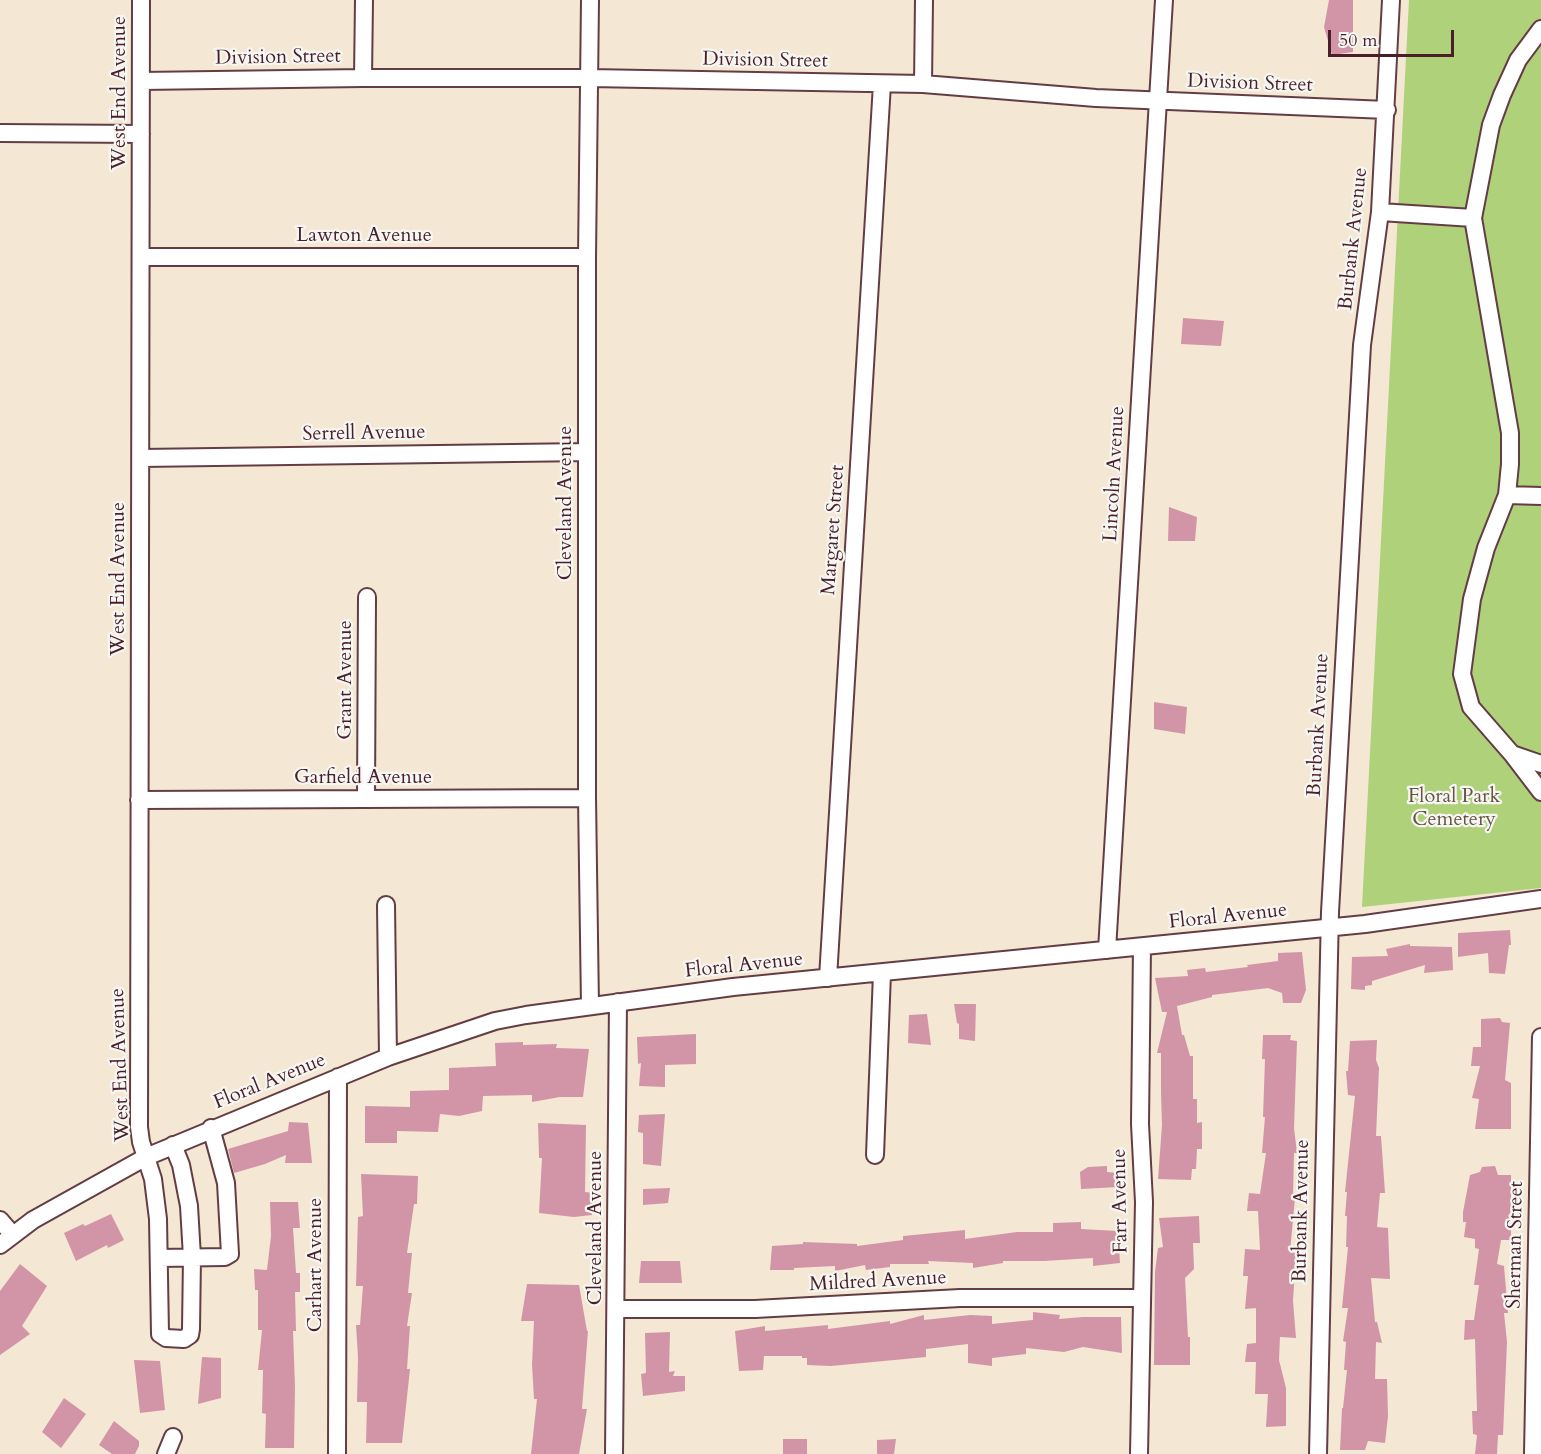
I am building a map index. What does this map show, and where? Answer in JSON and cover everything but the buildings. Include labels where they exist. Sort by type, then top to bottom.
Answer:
[{"type":"street","name":"West End Avenue","points":[[141,0],[139,1127],[153,1179],[158,1219],[160,1334],[166,1338],[188,1338],[191,1329],[192,1257]]},
{"type":"street","points":[[363,78],[364,0]]},
{"type":"street","name":"Cleveland Avenue","points":[[590,0],[587,257],[587,798],[590,1006]]},
{"type":"street","points":[[923,84],[924,0]]},
{"type":"street","name":"Lincoln Avenue","points":[[1107,950],[1164,0]]},
{"type":"street","name":"Burbank Avenue","points":[[1318,1454],[1329,928],[1362,345],[1380,212],[1391,0]]},
{"type":"street","points":[[1541,29],[1518,60],[1491,125],[1473,218],[1510,433],[1510,464],[1507,495],[1486,548],[1472,599],[1462,674],[1471,707],[1541,792]]},
{"type":"street","name":"Division Street","points":[[141,81],[590,78],[923,84],[1096,98],[1387,110]]},
{"type":"street","name":"Margaret Street","points":[[828,978],[882,84]]},
{"type":"street","points":[[0,134],[141,134]]},
{"type":"street","points":[[1380,212],[1473,218]]},
{"type":"street","name":"Lawton Avenue","points":[[141,257],[587,257]]},
{"type":"street","name":"Serrell Avenue","points":[[141,458],[587,452]]},
{"type":"street","points":[[1507,495],[1541,496]]},
{"type":"street","name":"Grant Avenue","points":[[366,799],[367,597]]},
{"type":"street","points":[[1512,754],[1541,765]]},
{"type":"street","name":"Garfield Avenue","points":[[139,800],[587,798]]},
{"type":"street","name":"Floral Avenue","points":[[6,1239],[103,1180],[146,1157],[211,1128],[388,1057],[495,1021],[733,987],[1329,928],[1541,899]]},
{"type":"street","points":[[386,905],[388,1057]]},
{"type":"street","name":"Farr Avenue","points":[[1139,1454],[1144,1202],[1140,1124],[1142,947]]},
{"type":"street","points":[[874,1155],[882,973]]},
{"type":"street","name":"Cleveland Avenue","points":[[614,1454],[618,1002]]},
{"type":"street","name":"Sherman Street","points":[[1536,1447],[1541,1037]]},
{"type":"street","name":"Carhart Avenue","points":[[337,1454],[338,1077]]},
{"type":"street","points":[[159,1258],[225,1257],[230,1254],[226,1183],[211,1128]]},
{"type":"street","points":[[173,1145],[181,1165],[189,1206],[192,1257]]},
{"type":"street","points":[[0,1220],[6,1239]]},
{"type":"street","name":"Mildred Avenue","points":[[616,1309],[755,1309],[960,1298],[1142,1298]]},
{"type":"street","points":[[166,1454],[173,1437]]},
{"type":"green space","name":"Floral Park Cemetery","points":[[1409,0],[1541,0],[1541,888],[1362,907]]}]
